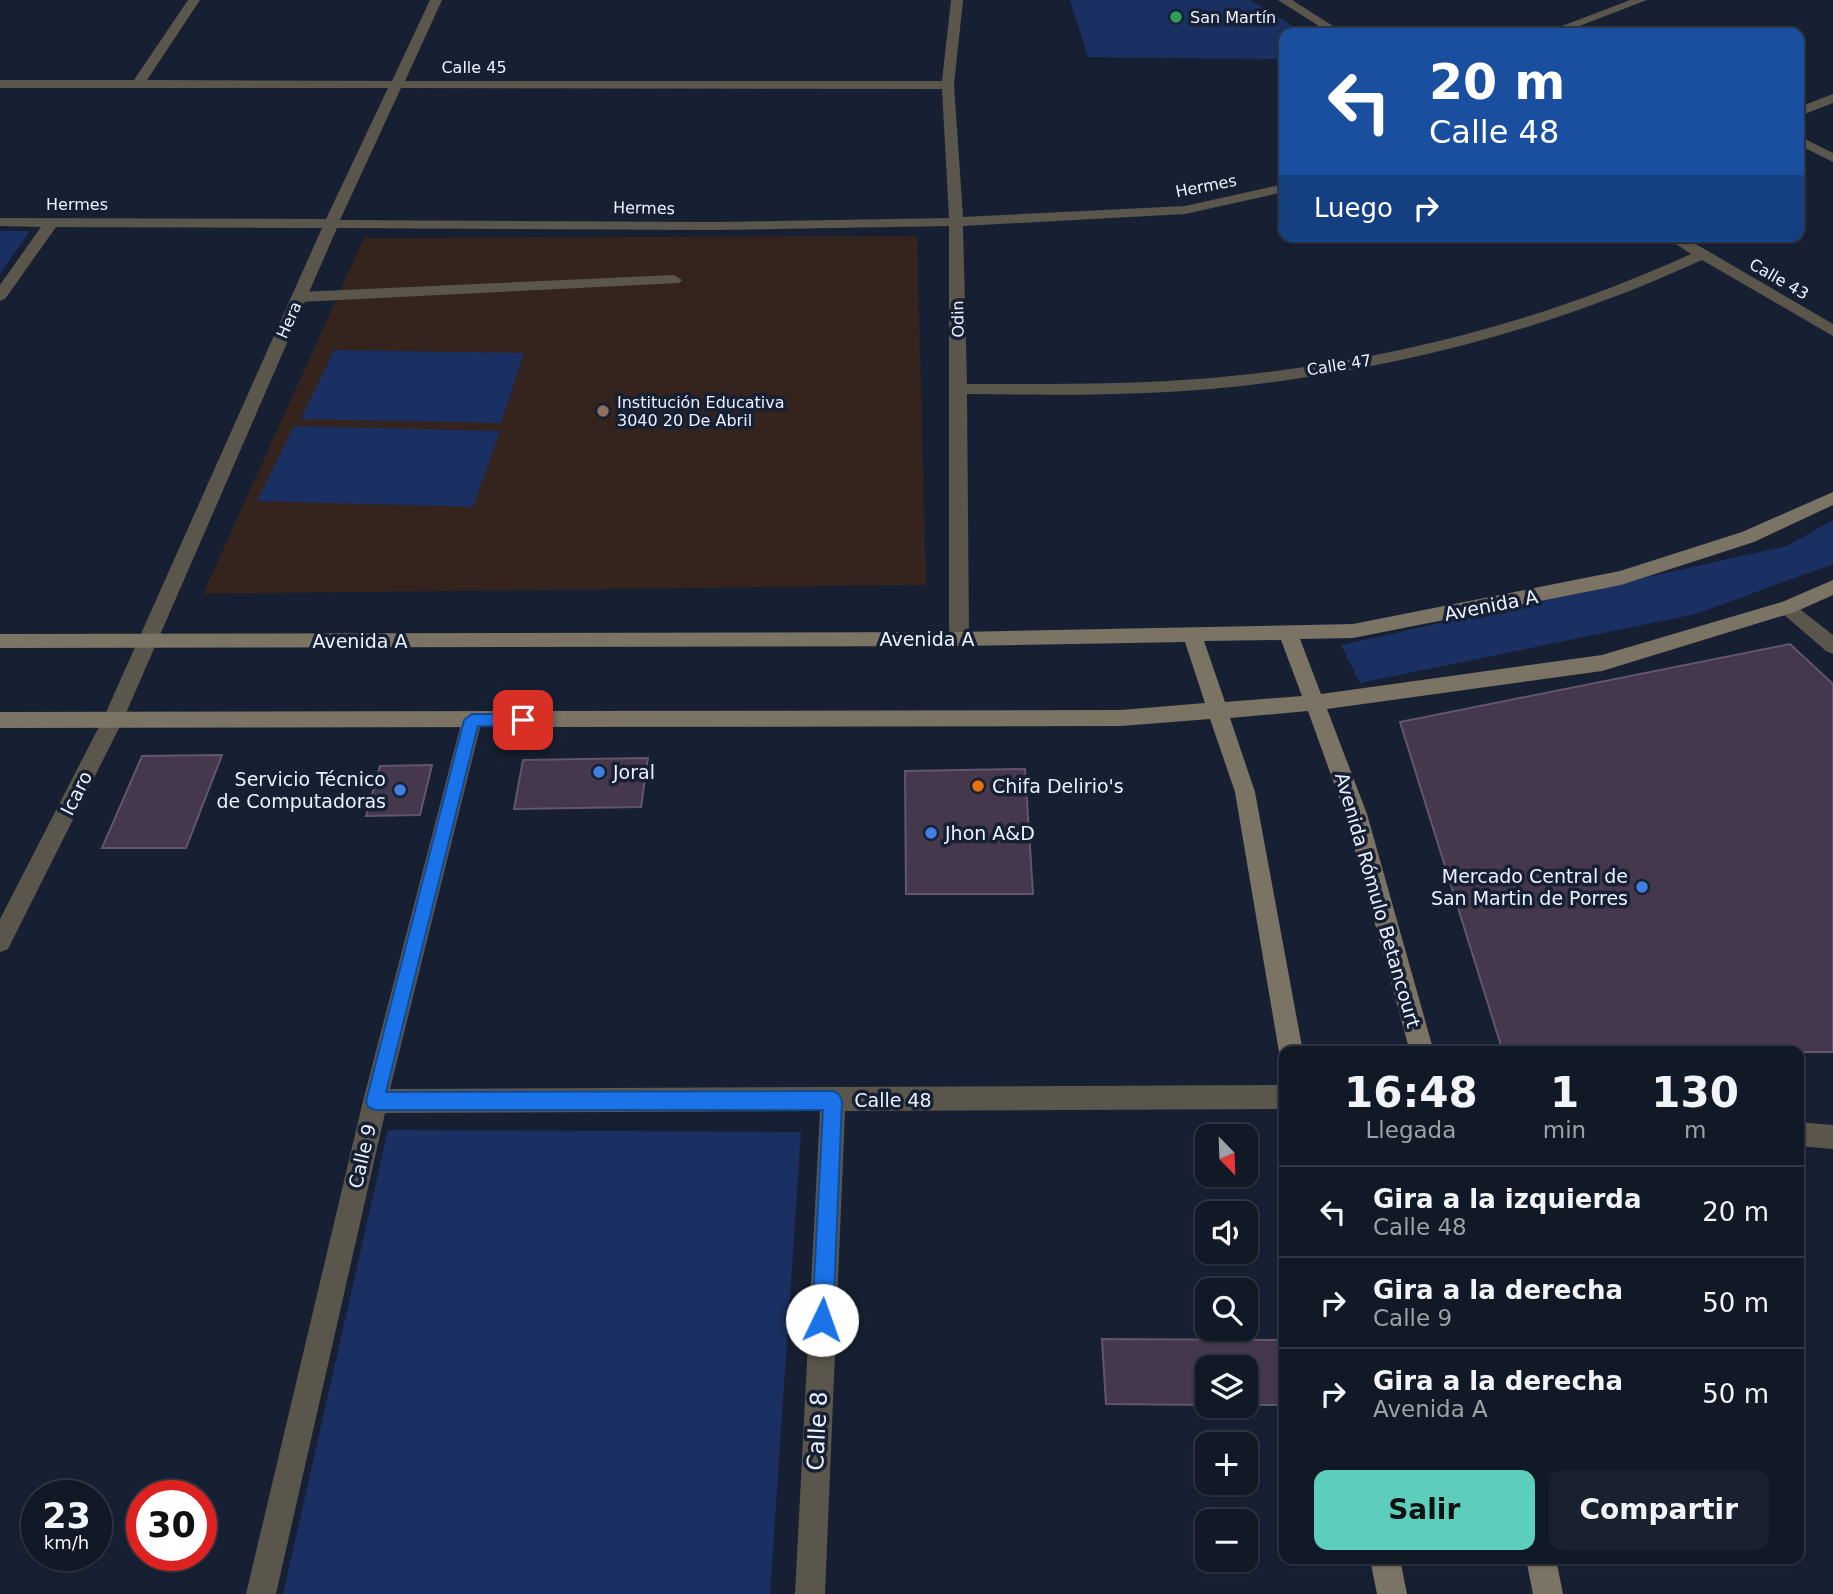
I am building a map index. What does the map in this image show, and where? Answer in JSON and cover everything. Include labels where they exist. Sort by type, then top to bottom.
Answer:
[{"type":"street","points":[[136,85],[194,0]]},
{"type":"street","name":"Hera","points":[[147,642],[332,222],[436,0]]},
{"type":"street","name":"Odin","points":[[957,0],[947,85],[956,222],[960,639]]},
{"type":"street","points":[[1284,0],[1330,28]]},
{"type":"street","points":[[1564,28],[1641,0]]},
{"type":"street","name":"Calle 45","points":[[0,84],[947,85]]},
{"type":"street","points":[[1804,110],[1833,97]]},
{"type":"street","points":[[1804,143],[1833,158]]},
{"type":"street","name":"Hermes","points":[[0,222],[714,226],[956,222],[1185,210],[1279,189]]},
{"type":"street","points":[[0,296],[52,222]]},
{"type":"street","name":"Calle 43","points":[[1681,242],[1833,331]]},
{"type":"street","name":"Calle 47","points":[[959,389],[1123,388],[1244,380],[1376,360],[1542,319],[1625,290],[1702,255]]},
{"type":"street","points":[[299,297],[674,280]]},
{"type":"street","name":"Avenida A","points":[[0,641],[960,639],[1353,631],[1507,603],[1621,578],[1748,537],[1833,498]]},
{"type":"street","points":[[0,720],[1121,718],[1312,703],[1602,663],[1788,607],[1833,587]]},
{"type":"street","points":[[1788,607],[1833,646]]},
{"type":"street","name":"Avenida Rómulo Betancourt","points":[[1287,631],[1356,814],[1420,1046]]},
{"type":"street","points":[[1192,634],[1245,792],[1290,1046]]},
{"type":"street","name":"Icaro","points":[[0,942],[113,720],[147,642]]},
{"type":"street","name":"Calle 9","points":[[261,1594],[375,1101],[472,720]]},
{"type":"street","name":"Calle 48","points":[[375,1101],[1279,1097]]},
{"type":"street","name":"Calle 8","points":[[810,1594],[833,1101]]},
{"type":"street","points":[[1804,1134],[1833,1137]]},
{"type":"street","points":[[1386,1564],[1392,1594]]},
{"type":"street","points":[[1542,1564],[1548,1594]]},
{"type":"shaded area","name":"San Martín","points":[[1070,0],[1250,0],[1296,28],[1279,28],[1279,59],[1088,57]]},
{"type":"shaded area","points":[[0,231],[30,231],[0,274]]},
{"type":"shaded area","name":"Institución Educativa 3040 20 De Abril","points":[[917,236],[926,585],[203,594],[364,238]]},
{"type":"shaded area","points":[[334,350],[524,353],[501,423],[301,419]]},
{"type":"shaded area","points":[[294,426],[500,431],[473,507],[257,501]]},
{"type":"shaded area","points":[[1833,520],[1833,564],[1696,614],[1360,683],[1341,645],[1787,546]]},
{"type":"shaded area","points":[[388,1130],[801,1132],[770,1594],[283,1594]]},
{"type":"building","name":"Mercado Central de San Martin de Porres","points":[[1790,644],[1833,684],[1833,1052],[1804,1052],[1804,1046],[1501,1046],[1400,722]]},
{"type":"building","points":[[222,755],[186,848],[102,848],[142,756]]},
{"type":"building","points":[[648,758],[641,807],[514,809],[523,760]]},
{"type":"building","name":"Servicio Técnico de Computadoras","points":[[432,765],[420,815],[366,816],[380,766]]},
{"type":"building","points":[[1025,769],[1033,894],[906,894],[905,771]]},
{"type":"building","points":[[1102,1339],[1279,1340],[1279,1405],[1258,1405],[1258,1355],[1195,1355],[1195,1405],[1106,1404]]},
{"type":"place","name":"San Martín","points":[[1176,17]]},
{"type":"place","name":"Institución Educativa 3040 20 De Abril","points":[[603,411]]},
{"type":"place","name":"Joral","points":[[599,772]]},
{"type":"place","name":"Chifa Delirio's","points":[[978,786]]},
{"type":"place","name":"Servicio Técnico de Computadoras","points":[[400,790]]},
{"type":"place","name":"Jhon A&D","points":[[931,833]]},
{"type":"place","name":"Mercado Central de San Martin de Porres","points":[[1642,887]]},
{"type":"route","points":[[523,720],[472,720],[375,1101],[833,1101],[822,1320]]}]
